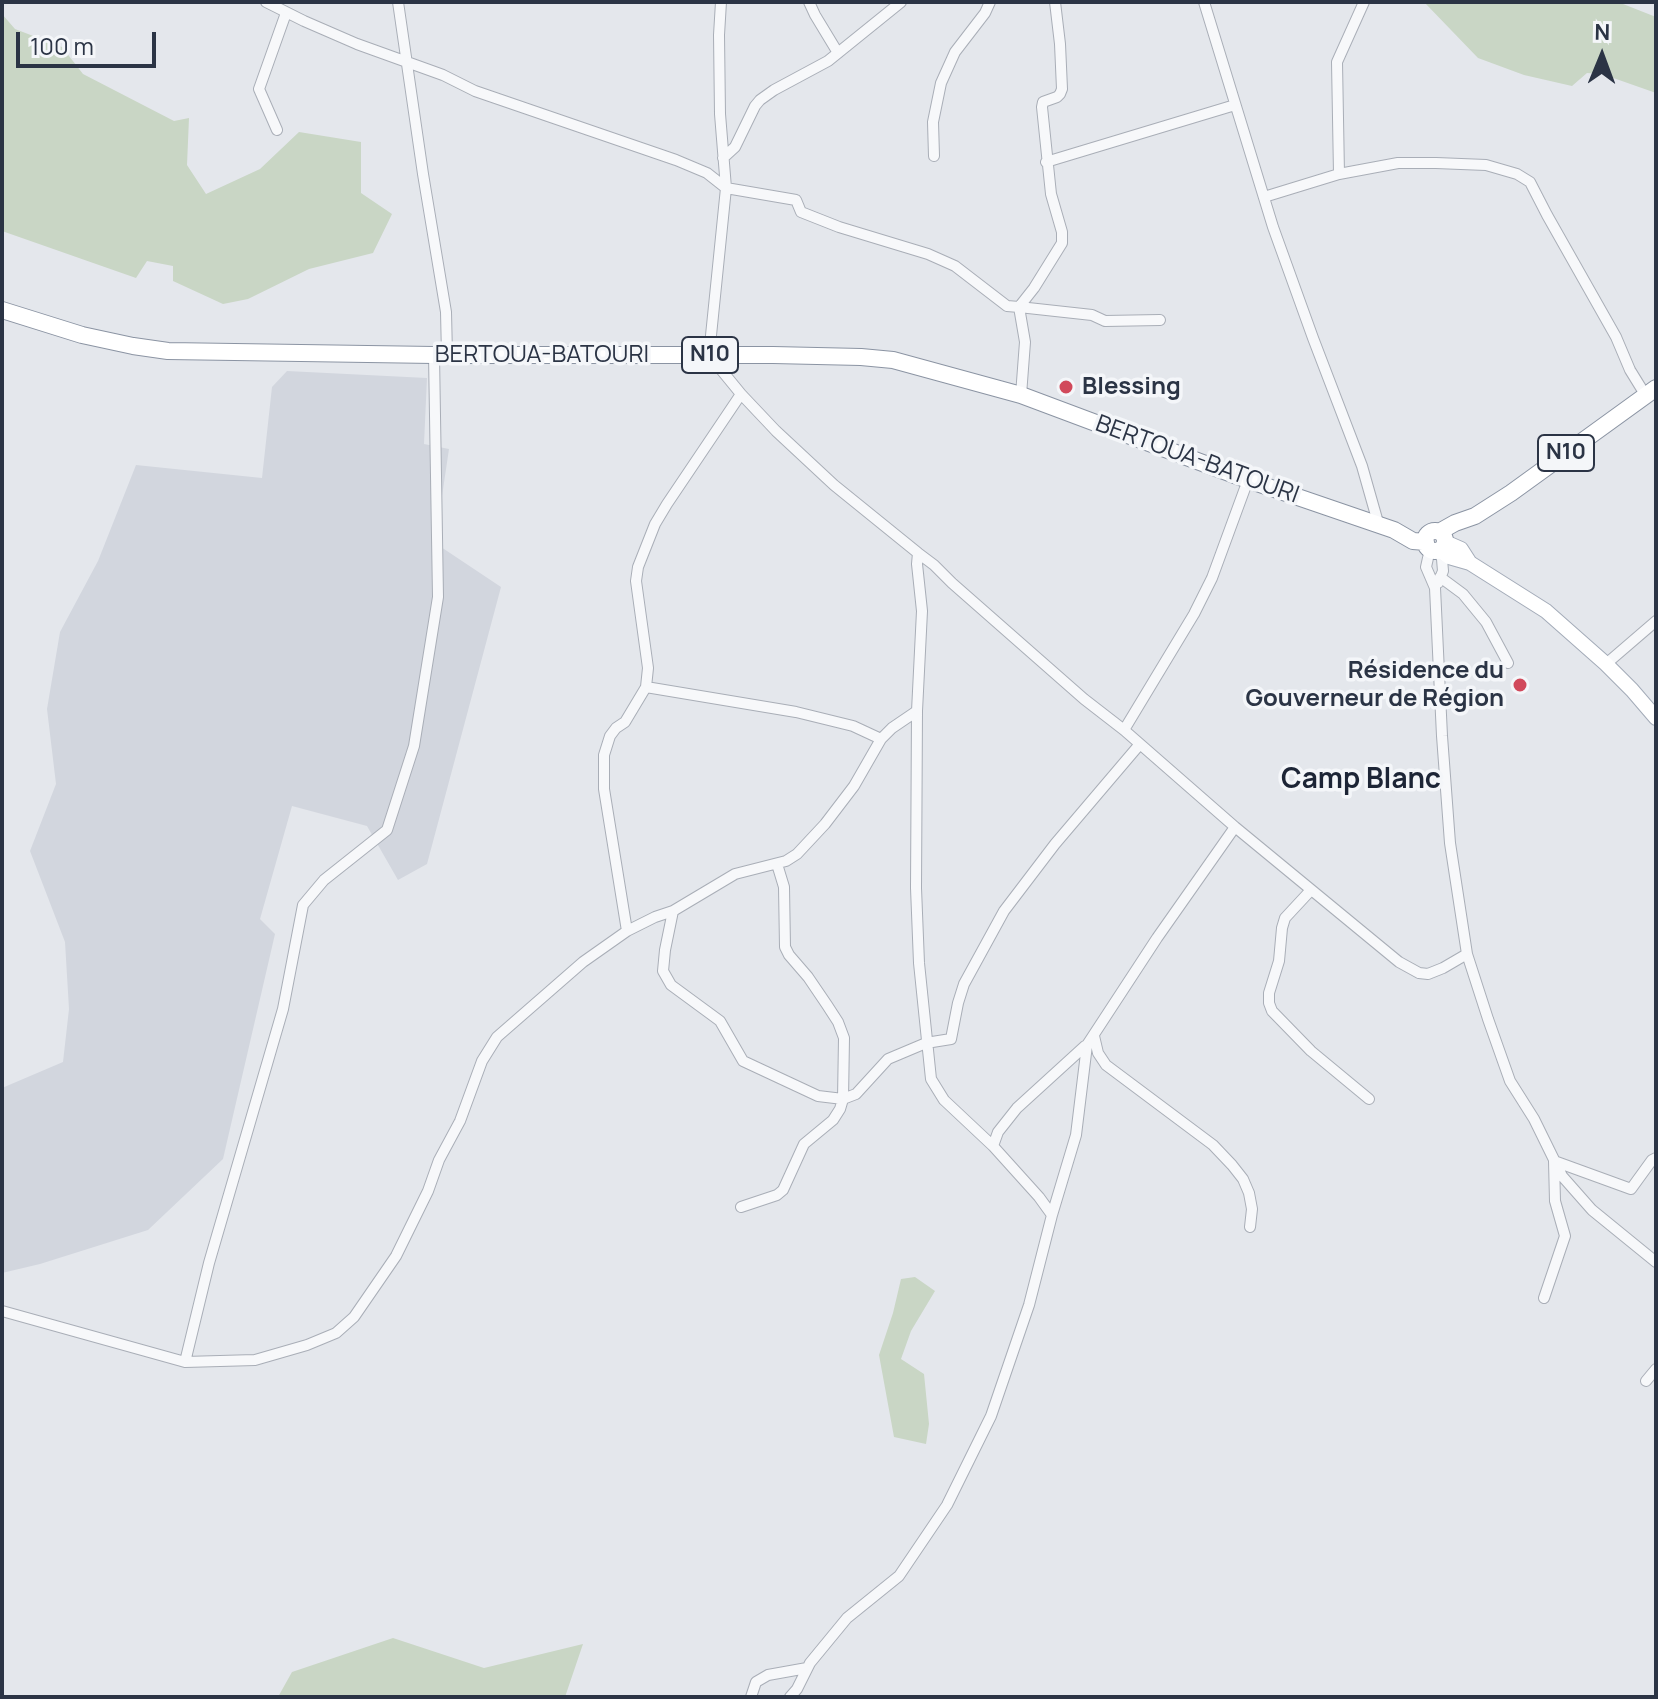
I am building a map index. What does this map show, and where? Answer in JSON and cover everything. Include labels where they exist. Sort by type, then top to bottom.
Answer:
[{"type":"highway","name":"BERTOUA-BATOURI","points":[[2,310],[82,335],[168,351],[876,358],[920,366],[1021,395],[1387,528],[1413,541],[1437,542]]},
{"type":"highway","name":"N10","points":[[1437,542],[1459,534],[1475,516],[1651,392]]},
{"type":"main road","points":[[1437,542],[1449,557],[1470,563],[1546,611],[1606,664],[1656,718]]},
{"type":"street","points":[[266,2],[357,44],[407,61],[514,106],[676,160],[707,173],[726,188],[796,200],[801,212],[928,254],[955,266],[1007,306],[1092,315],[1105,321],[1160,320]]},
{"type":"street","points":[[185,1362],[209,1263],[283,1009],[303,905],[324,880],[387,830],[414,746],[438,597],[440,355],[446,312],[398,2]]},
{"type":"street","points":[[721,2],[719,35],[726,188],[709,355],[776,431],[834,485],[934,565],[1084,699],[1399,962],[1419,973],[1428,974],[1467,954]]},
{"type":"street","points":[[809,2],[838,53]]},
{"type":"street","points":[[723,158],[735,147],[760,100],[828,61],[901,2]]},
{"type":"street","points":[[934,156],[933,122],[941,83],[955,52],[990,2]]},
{"type":"street","points":[[1021,395],[1025,342],[1019,307],[1062,243],[1046,162],[1042,105],[1057,97],[1062,89],[1055,2]]},
{"type":"street","points":[[1204,2],[1264,197],[1313,338],[1387,528]]},
{"type":"street","points":[[1339,174],[1337,62],[1364,2]]},
{"type":"street","points":[[277,130],[259,89],[286,13]]},
{"type":"street","points":[[1046,162],[1235,105]]},
{"type":"street","points":[[1264,197],[1339,174],[1398,163],[1486,165],[1524,178],[1530,182],[1616,337],[1630,370],[1651,392]]},
{"type":"street","points":[[627,931],[604,789],[604,755],[610,736],[625,722],[646,687],[648,668],[636,581],[638,567],[655,524],[741,394]]},
{"type":"street","points":[[1124,730],[1200,602],[1248,480]]},
{"type":"street","points":[[1435,588],[1443,566],[1437,542]]},
{"type":"street","points":[[1437,542],[1426,567],[1435,588],[1450,843],[1467,954],[1510,1081],[1526,1105],[1562,1176],[1592,1210],[1656,1262]]},
{"type":"street","points":[[918,553],[922,611],[917,711],[916,888],[919,963],[931,1079],[939,1094],[993,1146],[1052,1215]]},
{"type":"street","points":[[1440,577],[1463,594],[1486,622],[1508,663]]},
{"type":"street","points":[[1606,664],[1656,621]]},
{"type":"street","points":[[646,687],[796,712],[853,726],[881,739]]},
{"type":"street","points":[[2,1311],[185,1362],[255,1360],[322,1340],[343,1328],[396,1256],[460,1121],[482,1061],[497,1037],[583,962],[627,931],[673,911],[735,874],[777,864],[797,854],[854,786],[881,739],[917,711]]},
{"type":"street","points":[[673,911],[663,971],[671,985],[720,1021],[743,1061],[818,1096],[843,1099],[856,1094],[888,1059],[926,1043],[951,1039],[964,984],[1004,911],[1055,844],[1140,744]]},
{"type":"street","points":[[993,1146],[998,1132],[1017,1108],[1090,1041],[1235,827]]},
{"type":"street","points":[[741,1207],[783,1190],[804,1144],[833,1120],[843,1099],[844,1038],[827,1005],[785,947],[784,887],[777,864]]},
{"type":"street","points":[[1311,890],[1285,918],[1269,1003],[1272,1011],[1311,1051],[1369,1099]]},
{"type":"street","points":[[790,1697],[807,1668],[847,1618],[899,1576],[947,1505],[991,1416],[1029,1305],[1076,1135],[1090,1041]]},
{"type":"street","points":[[1090,1041],[1106,1065],[1213,1145],[1232,1165],[1249,1193],[1252,1209],[1250,1227]]},
{"type":"street","points":[[1554,1161],[1631,1189],[1656,1158]]},
{"type":"street","points":[[1544,1298],[1565,1236],[1555,1201],[1554,1161]]},
{"type":"street","points":[[1646,1381],[1656,1369]]},
{"type":"street","points":[[751,1697],[756,1682],[768,1675],[807,1668]]},
{"type":"shaded area","points":[[287,371],[427,378],[424,444],[449,449],[435,543],[501,587],[427,864],[398,880],[367,826],[292,806],[260,919],[275,934],[223,1159],[148,1230],[2,1273],[2,1088],[63,1062],[69,1009],[65,942],[30,851],[56,784],[47,709],[60,632],[98,561],[136,465],[262,478],[272,387]]},
{"type":"green space","points":[[1424,2],[1618,2],[1656,17],[1656,93],[1602,74],[1587,73],[1572,86],[1524,75],[1478,58]]},
{"type":"green space","points":[[2,14],[15,29],[62,47],[83,74],[174,121],[189,118],[187,165],[206,194],[260,169],[299,132],[361,142],[361,193],[392,214],[373,253],[309,269],[248,299],[223,304],[173,281],[173,266],[147,261],[136,278],[2,231]]},
{"type":"green space","points":[[915,1277],[935,1291],[911,1331],[901,1359],[924,1374],[929,1424],[926,1444],[894,1437],[879,1355],[901,1279]]},
{"type":"green space","points":[[393,1638],[484,1668],[583,1644],[565,1697],[278,1697],[292,1672]]},
{"type":"place","name":"Blessing","points":[[1066,387]]},
{"type":"place","name":"Résidence du Gouverneur de Région","points":[[1520,685]]},
{"type":"district","name":"Camp Blanc","points":[[1361,780]]}]
